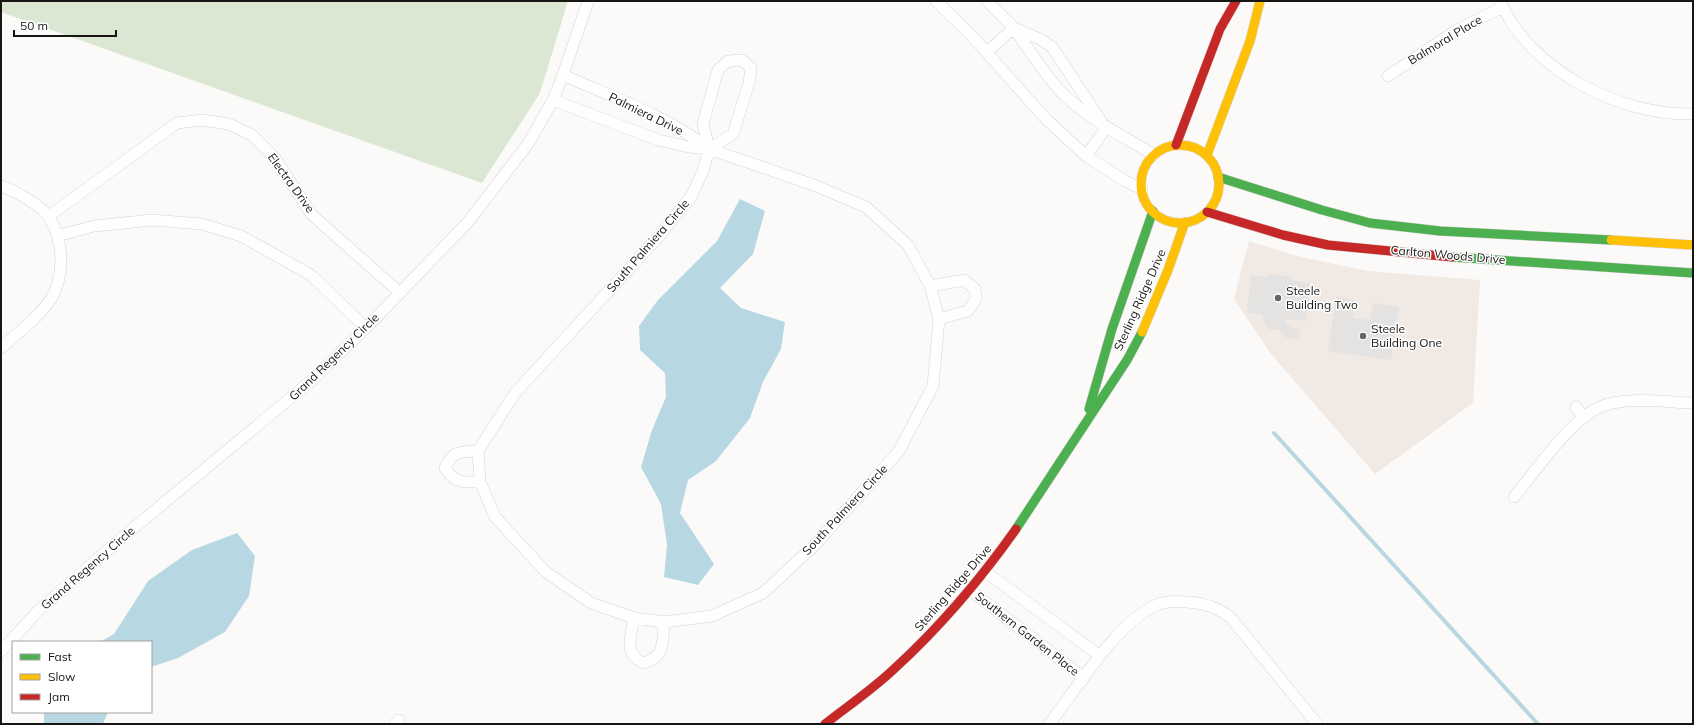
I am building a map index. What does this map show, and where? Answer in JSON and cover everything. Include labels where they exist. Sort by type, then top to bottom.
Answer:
[{"type":"street","name":"Grand Regency Circle","points":[[1,651],[39,610],[124,536],[305,386],[366,328],[468,222],[528,144],[553,100],[588,1]]},
{"type":"street","points":[[936,1],[987,52],[1044,118],[1086,156],[1125,181],[1142,189]]},
{"type":"street","points":[[987,1],[1014,28],[1064,96],[1106,128],[1154,155]]},
{"type":"street","points":[[1176,145],[1220,29],[1236,1]]},
{"type":"street","points":[[1207,156],[1250,41],[1260,1]]},
{"type":"street","points":[[1502,4],[1515,26],[1546,60],[1584,86],[1604,96],[1640,108],[1672,114],[1693,114]]},
{"type":"street","name":"Balmoral Place","points":[[1388,76],[1457,30],[1502,4]]},
{"type":"street","points":[[987,52],[1014,28]]},
{"type":"street","points":[[1014,28],[1040,38],[1052,47],[1106,128]]},
{"type":"street","points":[[742,60],[751,68],[749,83],[732,134],[709,149],[703,124],[718,70],[728,61],[742,60]]},
{"type":"street","name":"Palmiera Drive","points":[[563,75],[667,121],[695,138],[709,149]]},
{"type":"street","name":"Palmiera Drive","points":[[553,100],[658,140],[689,147],[709,149]]},
{"type":"street","name":"Electra Drive","points":[[49,216],[177,123],[202,120],[229,124],[252,135],[274,158],[312,215],[399,292]]},
{"type":"street","points":[[1086,156],[1106,128]]},
{"type":"street","points":[[1176,145],[1187,145],[1198,149],[1207,156],[1214,165],[1218,177],[1217,196],[1207,212],[1197,219],[1185,222],[1167,220],[1153,211],[1146,201],[1142,189],[1144,170],[1154,155],[1164,148],[1176,145]]},
{"type":"street","name":"South Palmiera Circle","points":[[709,149],[811,184],[866,207],[908,245],[930,286],[939,319],[933,386],[917,420],[899,451],[815,544],[763,593],[712,616],[664,622],[634,618],[591,603],[546,572],[495,517],[480,482],[478,451],[515,393],[660,235],[692,195],[703,171],[709,149]]},
{"type":"street","name":"Carlton Woods Drive","points":[[1218,177],[1322,210],[1363,221],[1440,231],[1693,245]]},
{"type":"street","points":[[1,186],[26,198],[49,216],[60,248],[61,266],[58,283],[51,298],[41,312],[1,348]]},
{"type":"street","name":"Sterling Ridge Drive","points":[[1084,424],[1112,329],[1153,211]]},
{"type":"street","name":"Carlton Woods Drive","points":[[1207,212],[1283,235],[1328,245],[1439,256],[1693,273]]},
{"type":"street","points":[[57,236],[94,226],[124,222],[151,220],[202,224],[241,236],[311,275],[366,328]]},
{"type":"street","name":"Sterling Ridge Drive","points":[[825,724],[893,670],[932,632],[986,572],[1026,516],[1084,424],[1127,360],[1146,323],[1168,270],[1185,222]]},
{"type":"street","points":[[1439,256],[1440,231]]},
{"type":"street","points":[[930,286],[964,280],[974,289],[976,299],[968,311],[939,319]]},
{"type":"street","points":[[1514,497],[1583,417],[1604,406],[1625,402],[1693,403]]},
{"type":"street","points":[[1576,407],[1583,417]]},
{"type":"street","points":[[478,451],[459,452],[450,457],[446,468],[450,476],[462,482],[480,482]]},
{"type":"street","name":"Southern Garden Place","points":[[986,572],[1100,656]]},
{"type":"street","name":"Southern Garden Place","points":[[970,590],[1084,678]]},
{"type":"street","points":[[1049,724],[1100,656],[1126,626],[1140,614],[1155,606],[1170,601],[1201,603],[1219,609],[1231,618],[1317,724]]},
{"type":"street","points":[[634,618],[629,647],[635,659],[643,663],[654,660],[662,650],[664,622]]},
{"type":"shaded area","points":[[1249,241],[1297,256],[1367,271],[1480,280],[1473,403],[1375,474],[1271,354],[1234,299]]},
{"type":"green space","points":[[1,1],[568,1],[540,93],[482,183],[1,12]]},
{"type":"water","points":[[740,199],[765,211],[753,254],[720,288],[741,308],[785,322],[781,349],[763,382],[750,418],[716,461],[688,480],[680,513],[714,564],[698,585],[664,577],[667,545],[661,504],[641,467],[652,430],[666,397],[665,373],[640,350],[639,326],[658,300],[717,241]]},
{"type":"water","points":[[237,533],[255,556],[249,596],[225,632],[178,658],[152,667],[152,641],[102,641],[114,634],[148,581],[192,550]]},
{"type":"water","points":[[44,713],[108,713],[103,724],[44,724]]},
{"type":"building","name":"Steele Building Two","points":[[1269,274],[1292,277],[1292,280],[1310,283],[1306,321],[1286,319],[1286,322],[1290,327],[1300,329],[1299,340],[1285,337],[1279,330],[1268,329],[1263,322],[1263,315],[1247,313],[1251,275],[1268,277]]},
{"type":"building","name":"Steele Building One","points":[[1336,297],[1355,300],[1353,318],[1371,320],[1373,303],[1399,307],[1391,360],[1328,351]]},
{"type":"waterway","points":[[1274,433],[1538,724]]},
{"type":"traffic: fast","points":[[1218,177],[1322,210],[1370,223],[1440,231],[1611,240]]},
{"type":"traffic: fast","points":[[1089,409],[1112,329],[1153,211]]},
{"type":"traffic: fast","points":[[1452,257],[1693,273]]},
{"type":"traffic: fast","points":[[1016,529],[1127,360],[1142,332]]},
{"type":"traffic: slow","points":[[1207,155],[1250,41],[1260,1]]},
{"type":"traffic: slow","points":[[1180,145],[1195,148],[1207,157],[1216,169],[1219,184],[1216,199],[1207,211],[1195,220],[1180,223],[1165,220],[1153,211],[1144,199],[1141,184],[1144,169],[1153,157],[1165,148],[1180,145]]},
{"type":"traffic: slow","points":[[1142,332],[1168,270],[1185,222]]},
{"type":"traffic: slow","points":[[1611,240],[1693,245]]},
{"type":"traffic: jam","points":[[1176,145],[1220,29],[1236,1]]},
{"type":"traffic: jam","points":[[1207,212],[1283,235],[1328,245],[1452,257]]},
{"type":"traffic: jam","points":[[825,724],[886,676],[928,636],[974,584],[1016,529]]},
{"type":"place","name":"Steele Building Two","points":[[1278,298]]},
{"type":"place","name":"Steele Building One","points":[[1363,336]]}]
